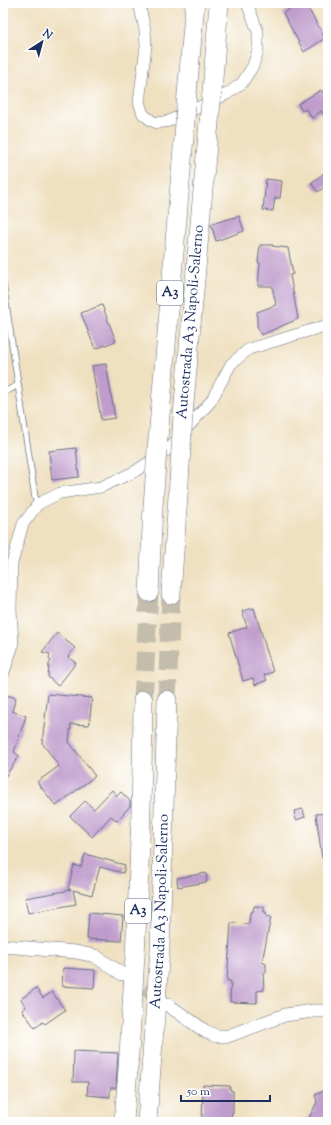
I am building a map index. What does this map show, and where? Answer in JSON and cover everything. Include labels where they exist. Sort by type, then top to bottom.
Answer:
[{"type":"highway","name":"Autostrada A3 Napoli-Salerno","points":[[148,592],[157,450],[195,3]]},
{"type":"highway","name":"Autostrada A3 Napoli-Salerno","points":[[171,594],[183,415],[219,3]]},
{"type":"highway","name":"Autostrada A3 Napoli-Salerno","points":[[124,1122],[137,945],[143,700]]},
{"type":"highway","name":"Autostrada A3 Napoli-Salerno","points":[[147,1122],[160,948],[167,700]]},
{"type":"street","points":[[138,3],[145,30],[146,46],[139,102],[142,114],[157,123],[169,121],[227,94],[242,83],[253,66],[258,50],[258,32],[247,3]]},
{"type":"street","points":[[3,675],[13,645],[11,608],[12,563],[23,524],[38,504],[60,493],[101,487],[134,472],[169,449],[211,401],[231,364],[248,350],[328,325]]},
{"type":"street","points":[[3,946],[76,952],[95,956],[122,974]]},
{"type":"street","points":[[168,1005],[204,1031],[216,1036],[228,1036],[285,1015],[313,1011],[328,1011]]},
{"type":"lane","points":[[3,284],[35,497],[38,504]]},
{"type":"lane","points":[[3,393],[18,385]]},
{"type":"building","points":[[301,3],[305,3],[325,38],[304,52],[283,13]]},
{"type":"building","points":[[321,90],[328,99],[328,122],[321,111],[312,118],[306,109],[302,111],[298,104]]},
{"type":"building","points":[[328,170],[328,184],[318,192],[311,183]]},
{"type":"building","points":[[266,179],[282,181],[280,198],[275,198],[273,211],[263,210]]},
{"type":"building","points":[[239,216],[244,231],[216,241],[211,224]]},
{"type":"building","points":[[260,245],[273,245],[272,246],[288,248],[293,274],[290,275],[298,319],[261,335],[257,326],[257,312],[276,305],[272,286],[258,286]]},
{"type":"building","points":[[102,305],[116,341],[95,349],[81,313]]},
{"type":"building","points":[[106,364],[115,418],[101,420],[92,366]]},
{"type":"building","points":[[76,448],[79,477],[52,480],[49,451]]},
{"type":"building","points":[[254,608],[273,672],[264,675],[267,680],[255,685],[253,678],[243,681],[229,633],[247,627],[242,611]]},
{"type":"building","points":[[57,633],[75,648],[68,657],[76,663],[58,686],[48,677],[49,664],[51,661],[49,659],[50,654],[42,652]]},
{"type":"building","points":[[48,694],[92,698],[89,725],[71,724],[69,742],[95,776],[56,806],[37,782],[59,766],[42,743]]},
{"type":"building","points":[[7,695],[16,698],[12,711],[26,716],[14,752],[19,756],[3,780],[3,706]]},
{"type":"building","points":[[112,790],[117,796],[121,792],[130,801],[130,806],[117,821],[111,816],[92,837],[70,816],[85,801],[94,809]]},
{"type":"building","points":[[303,809],[305,817],[296,820],[294,811]]},
{"type":"building","points":[[328,813],[328,858],[322,858],[316,814]]},
{"type":"building","points":[[85,854],[125,865],[123,873],[100,867],[92,895],[73,890],[76,904],[28,913],[25,898],[71,890],[68,889],[74,865],[81,867]]},
{"type":"building","points":[[206,873],[207,882],[178,887],[177,878]]},
{"type":"building","points":[[254,906],[264,907],[266,916],[271,917],[262,962],[266,964],[266,973],[263,973],[264,990],[257,991],[257,1003],[230,1002],[231,981],[227,981],[231,923],[249,924],[250,912],[253,912]]},
{"type":"building","points":[[89,913],[123,916],[121,941],[87,939]]},
{"type":"building","points":[[63,968],[95,970],[94,988],[62,986]]},
{"type":"building","points":[[36,988],[43,998],[52,992],[65,1010],[45,1024],[43,1022],[35,1028],[22,1010],[26,1007],[21,999]]},
{"type":"building","points":[[74,1051],[118,1053],[116,1088],[110,1088],[110,1097],[87,1095],[88,1082],[73,1082]]},
{"type":"building","points":[[203,1085],[230,1086],[230,1090],[233,1091],[233,1113],[232,1112],[231,1122],[202,1122]]},
{"type":"building","points":[[328,1089],[328,1122],[307,1122],[317,1102],[315,1095]]},
{"type":"tunnel","points":[[143,700],[149,592]]},
{"type":"tunnel","points":[[167,700],[171,594]]},
{"type":"tunnel","points":[[128,978],[161,1000]]}]
